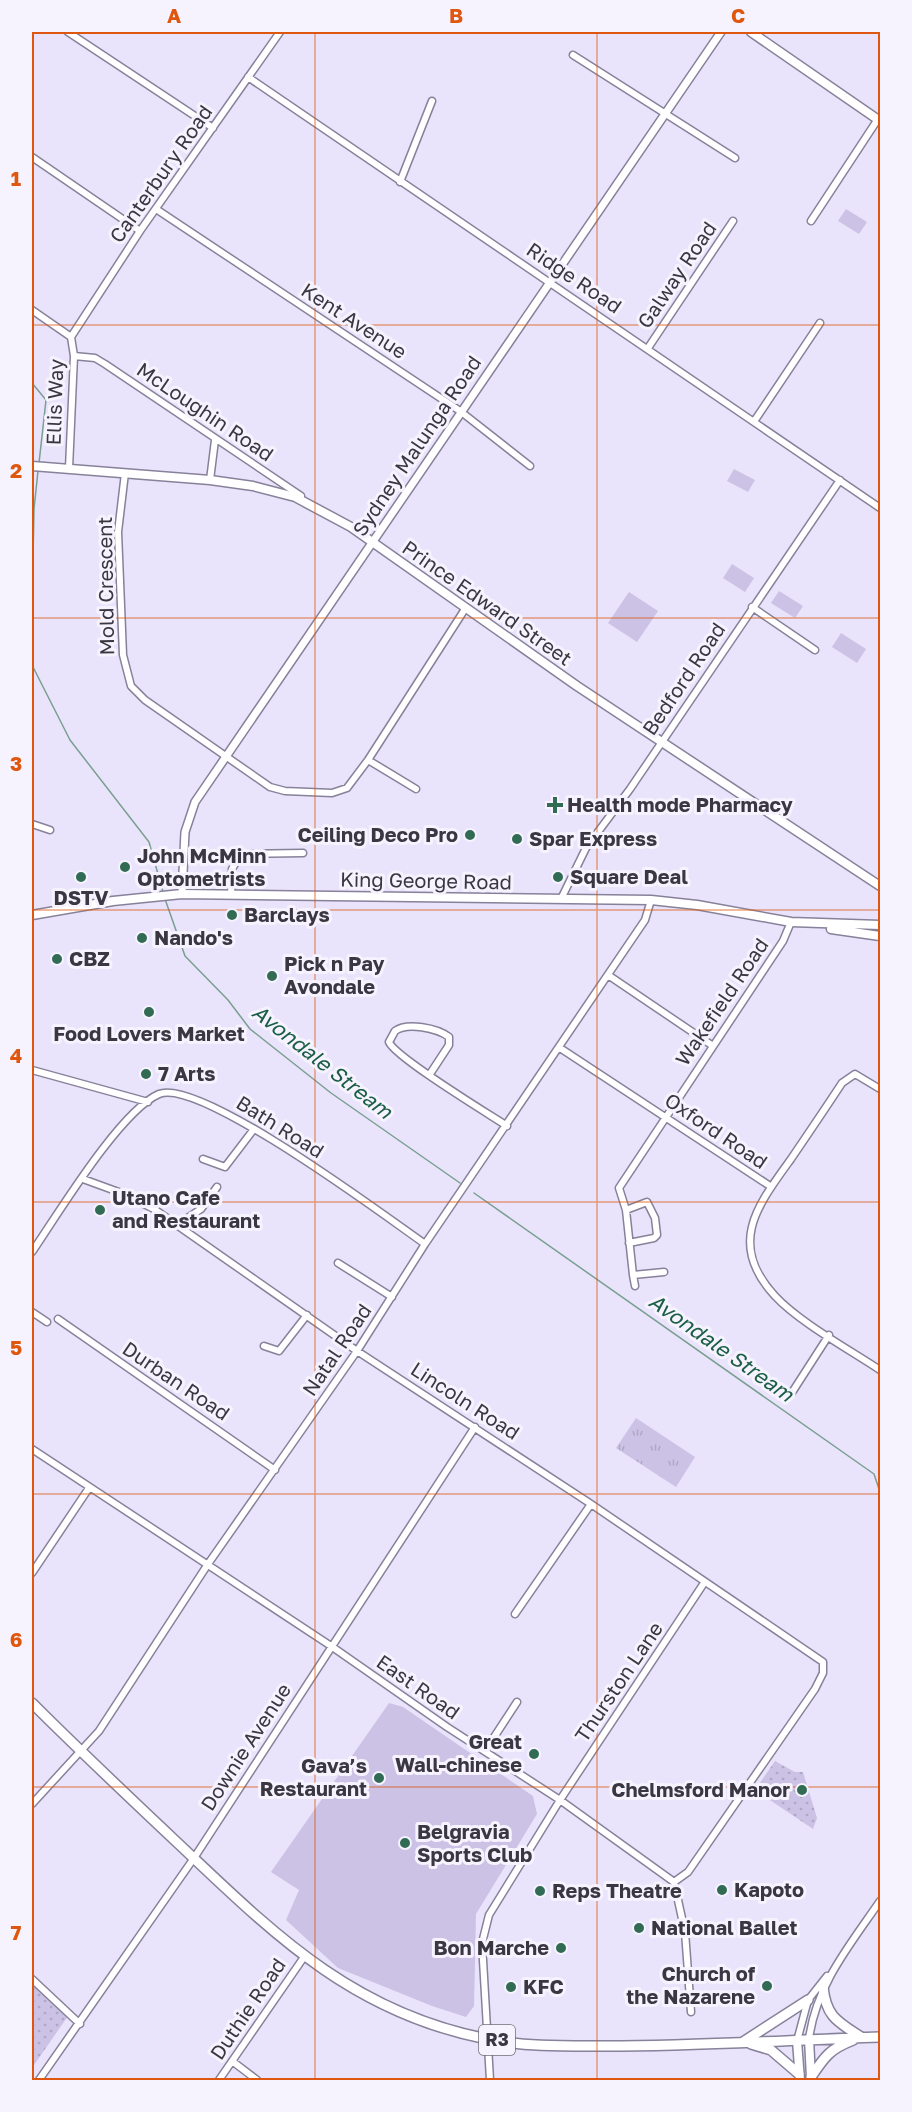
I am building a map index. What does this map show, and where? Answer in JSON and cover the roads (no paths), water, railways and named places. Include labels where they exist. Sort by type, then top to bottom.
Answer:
[{"type":"highway","name":"R3","points":[[32,1703],[268,1928],[304,1957],[330,1976],[376,2002],[436,2026],[487,2039],[559,2046],[653,2046],[878,2038]]},
{"type":"highway","points":[[823,1987],[825,2004],[833,2017],[861,2037]]},
{"type":"highway","points":[[743,2042],[808,2000]]},
{"type":"highway","points":[[811,2079],[835,2047],[861,2037]]},
{"type":"highway","points":[[743,2042],[771,2050],[800,2077]]},
{"type":"main road","points":[[751,32],[879,120]]},
{"type":"main road","name":"Prince Edward Street","points":[[32,465],[210,480],[276,491],[314,505],[371,541],[465,609],[880,886]]},
{"type":"main road","name":"King George Road","points":[[32,915],[149,896],[182,894],[651,900],[697,905],[880,936]]},
{"type":"main road","name":"King George Road","points":[[819,925],[880,925]]},
{"type":"main road","points":[[809,2039],[811,2079]]},
{"type":"main road","points":[[797,2040],[800,2077]]},
{"type":"street","points":[[68,32],[213,128]]},
{"type":"street","name":"Canterbury Road","points":[[71,337],[140,231],[280,32]]},
{"type":"street","name":"Sydney Malunga Road","points":[[182,894],[183,846],[188,819],[195,802],[720,32]]},
{"type":"street","points":[[573,55],[735,158]]},
{"type":"street","name":"Ridge Road","points":[[248,77],[755,420],[880,508]]},
{"type":"street","points":[[400,182],[432,101]]},
{"type":"street","points":[[811,222],[879,120]]},
{"type":"street","points":[[32,157],[140,231]]},
{"type":"street","name":"Kent Avenue","points":[[156,209],[460,411],[530,466]]},
{"type":"street","name":"Galway Road","points":[[648,348],[733,221]]},
{"type":"street","points":[[32,310],[71,337]]},
{"type":"street","points":[[755,420],[820,322]]},
{"type":"street","name":"Ellis Way","points":[[69,468],[74,356],[71,337]]},
{"type":"street","name":"McLoughin Road","points":[[74,356],[87,356],[105,364],[314,505]]},
{"type":"street","points":[[210,480],[215,440]]},
{"type":"street","name":"Mold Crescent","points":[[125,473],[118,561],[123,655],[131,686],[145,700],[226,757],[279,790],[332,793],[347,788],[368,760],[465,609]]},
{"type":"street","name":"Bedford Road","points":[[561,899],[586,848],[840,480]]},
{"type":"street","points":[[752,607],[815,650]]},
{"type":"street","points":[[368,760],[416,789]]},
{"type":"street","points":[[32,824],[50,830]]},
{"type":"street","points":[[231,894],[232,869],[241,854],[303,853]]},
{"type":"street","name":"Natal Road","points":[[32,1804],[82,1752],[145,1663],[208,1564],[357,1351],[425,1244],[645,920],[651,900]]},
{"type":"street","name":"Wakefield Road","points":[[626,1210],[619,1188],[783,941],[791,922]]},
{"type":"street","points":[[608,975],[713,1047]]},
{"type":"street","points":[[430,1074],[449,1045],[447,1035],[407,1026],[395,1031],[389,1042],[391,1047],[430,1074],[507,1126]]},
{"type":"street","name":"Oxford Road","points":[[560,1048],[770,1186],[847,1078],[855,1074],[880,1089]]},
{"type":"street","points":[[32,1070],[148,1101]]},
{"type":"street","name":"Bath Road","points":[[32,1252],[94,1161],[129,1118],[160,1093],[186,1095],[217,1108],[254,1129],[425,1244]]},
{"type":"street","points":[[203,1159],[225,1167],[254,1129]]},
{"type":"street","name":"Lincoln Road","points":[[83,1179],[124,1194],[154,1209],[357,1351],[591,1504],[823,1662],[823,1673],[809,1698],[688,1872],[674,1882]]},
{"type":"street","points":[[770,1186],[753,1219],[749,1237],[757,1270],[776,1297],[880,1370]]},
{"type":"street","points":[[177,1225],[201,1209],[217,1187]]},
{"type":"street","points":[[629,1243],[654,1239],[657,1235],[655,1218],[647,1202],[626,1210],[629,1243],[635,1286]]},
{"type":"street","points":[[339,1263],[392,1297]]},
{"type":"street","points":[[633,1275],[664,1272]]},
{"type":"street","points":[[32,1312],[47,1322]]},
{"type":"street","points":[[264,1346],[279,1352],[307,1315]]},
{"type":"street","name":"Durban Road","points":[[58,1319],[275,1470]]},
{"type":"street","points":[[791,1394],[829,1335]]},
{"type":"street","name":"Downie Avenue","points":[[39,2080],[194,1858],[475,1427]]},
{"type":"street","name":"East Road","points":[[32,1449],[560,1800],[674,1882]]},
{"type":"street","points":[[32,1573],[89,1488]]},
{"type":"street","points":[[515,1614],[591,1504]]},
{"type":"street","name":"Thurston Lane","points":[[490,2080],[482,1943],[486,1924],[498,1897],[560,1800],[704,1583]]},
{"type":"street","points":[[485,1751],[517,1702]]},
{"type":"street","points":[[674,1882],[685,1932],[691,2012]]},
{"type":"street","points":[[809,2039],[812,2014],[823,1987],[880,1901]]},
{"type":"street","name":"Duthie Road","points":[[219,2080],[304,1957]]},
{"type":"street","points":[[797,2040],[808,2000],[835,1967]]},
{"type":"street","points":[[32,1979],[80,2024]]},
{"type":"street","points":[[232,2061],[257,2080]]},
{"type":"waterway","name":"Avondale Stream","points":[[32,383],[46,400],[39,463]]},
{"type":"waterway","name":"Avondale Stream","points":[[32,608],[34,509],[38,471]]},
{"type":"waterway","name":"Avondale Stream","points":[[32,665],[70,740],[149,842],[163,892]]},
{"type":"waterway","name":"Avondale Stream","points":[[165,899],[185,956],[228,1000],[250,1029],[331,1093],[460,1183]]},
{"type":"waterway","name":"Avondale Stream","points":[[474,1193],[874,1474],[880,1492]]},
{"type":"place","name":"Health mode Pharmacy","points":[[555,805]]},
{"type":"place","name":"Ceiling Deco Pro","points":[[470,835]]},
{"type":"place","name":"Spar Express","points":[[517,839]]},
{"type":"place","name":"John McMinn Optometrists","points":[[125,867]]},
{"type":"place","name":"DSTV","points":[[81,877]]},
{"type":"place","name":"Square Deal","points":[[558,877]]},
{"type":"place","name":"Barclays","points":[[232,915]]},
{"type":"place","name":"Nando's","points":[[142,938]]},
{"type":"place","name":"CBZ","points":[[57,959]]},
{"type":"place","name":"Pick n Pay Avondale","points":[[272,976]]},
{"type":"place","name":"Food Lovers Market","points":[[149,1012]]},
{"type":"place","name":"7 Arts","points":[[146,1074]]},
{"type":"place","name":"Utano Cafe and Restaurant","points":[[100,1210]]},
{"type":"place","name":"Great Wall-chinese","points":[[534,1754]]},
{"type":"place","name":"Gava’s Restaurant","points":[[379,1778]]},
{"type":"place","name":"Chelmsford Manor","points":[[802,1790]]},
{"type":"place","name":"Belgravia Sports Club","points":[[405,1843]]},
{"type":"place","name":"Kapoto","points":[[722,1890]]},
{"type":"place","name":"Reps Theatre","points":[[540,1891]]},
{"type":"place","name":"National Ballet","points":[[639,1928]]},
{"type":"place","name":"Bon Marche","points":[[561,1948]]},
{"type":"place","name":"Church of the Nazarene","points":[[767,1986]]},
{"type":"place","name":"KFC","points":[[511,1987]]}]
